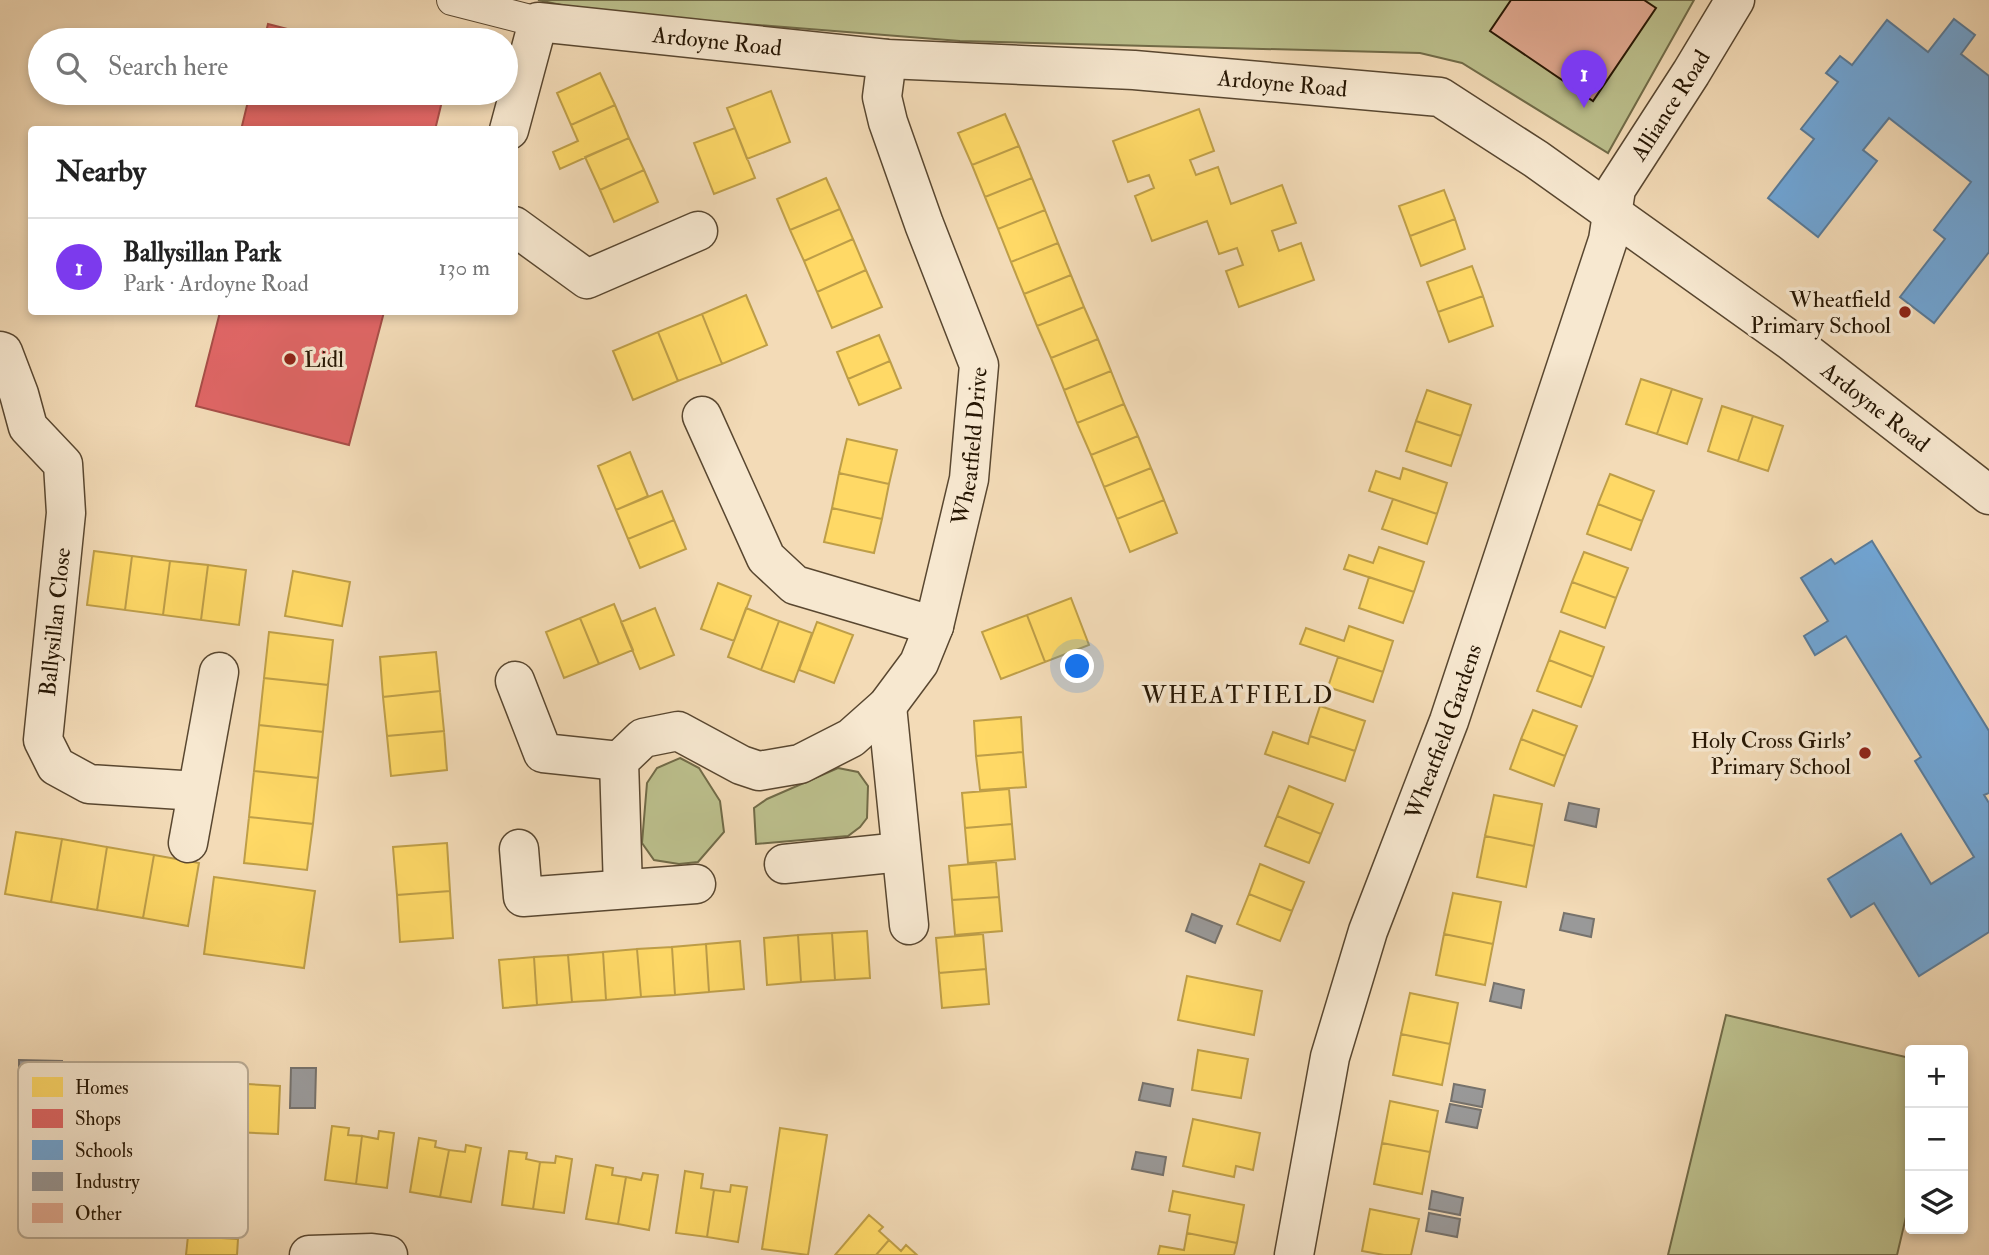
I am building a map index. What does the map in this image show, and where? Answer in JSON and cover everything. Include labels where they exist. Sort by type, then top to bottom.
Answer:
[{"type":"street","name":"Ardoyne Road","points":[[452,0],[538,22],[887,59],[1134,70],[1440,97],[1536,159],[1791,341],[1989,495]]},
{"type":"street","name":"Alliance Road","points":[[1612,213],[1616,189],[1735,0]]},
{"type":"street","points":[[518,96],[538,22]]},
{"type":"street","name":"Wheatfield Drive","points":[[618,761],[643,738],[678,731],[741,765],[759,771],[800,764],[851,738],[887,706],[919,663],[934,626],[969,479],[979,365],[888,122],[882,97],[887,59]]},
{"type":"street","points":[[510,126],[516,105]]},
{"type":"street","name":"Wheatfield Gardens","points":[[1294,1255],[1330,1057],[1368,931],[1449,721],[1608,240],[1612,213]]},
{"type":"street","points":[[518,229],[587,279],[698,231]]},
{"type":"street","name":"Ballysillan Close","points":[[0,351],[3,352],[19,394],[28,427],[63,464],[66,513],[43,740],[56,766],[89,784],[197,791]]},
{"type":"street","points":[[702,416],[766,558],[796,585],[934,626]]},
{"type":"street","points":[[188,843],[219,672]]},
{"type":"street","points":[[515,681],[544,753],[618,761],[623,889]]},
{"type":"street","points":[[887,706],[909,925]]},
{"type":"street","points":[[519,849],[523,897],[696,884]]},
{"type":"street","points":[[784,864],[901,852]]},
{"type":"street","points":[[309,1255],[388,1255]]},
{"type":"green space","points":[[538,0],[1694,0],[1608,153],[1462,63],[1420,53],[960,41],[594,12]]},
{"type":"green space","points":[[680,758],[699,768],[720,801],[724,832],[698,862],[679,864],[654,860],[642,843],[647,783],[657,768]]},
{"type":"green space","points":[[838,768],[858,772],[868,786],[867,818],[860,827],[848,836],[756,844],[754,808],[767,799]]},
{"type":"green space","points":[[1726,1015],[1905,1057],[1905,1221],[1897,1255],[1668,1255]]},
{"type":"building: Homes","points":[[600,73],[615,105],[571,125],[557,93]]},
{"type":"building: Homes","points":[[771,91],[790,142],[747,159],[727,108]]},
{"type":"building: Homes","points":[[615,105],[629,138],[560,169],[553,152],[578,141],[571,125]]},
{"type":"building: Homes","points":[[1199,109],[1214,151],[1190,160],[1196,175],[1218,167],[1231,204],[1282,185],[1296,223],[1272,231],[1279,251],[1301,243],[1314,280],[1239,307],[1226,271],[1243,265],[1237,248],[1219,254],[1207,221],[1152,241],[1135,196],[1154,188],[1149,175],[1128,182],[1113,141]]},
{"type":"building: Homes","points":[[1005,114],[1019,146],[972,165],[958,133]]},
{"type":"building: Homes","points":[[735,128],[755,178],[714,194],[694,143]]},
{"type":"building: Homes","points":[[629,138],[644,170],[600,190],[585,157]]},
{"type":"building: Homes","points":[[1019,146],[1032,178],[985,197],[972,165]]},
{"type":"building: Homes","points":[[644,170],[658,202],[614,222],[600,190]]},
{"type":"building: Homes","points":[[826,178],[840,209],[790,230],[777,199]]},
{"type":"building: Homes","points":[[1032,178],[1045,210],[998,229],[985,197]]},
{"type":"building: Homes","points":[[1444,190],[1455,219],[1410,236],[1399,206]]},
{"type":"building: Homes","points":[[840,209],[853,239],[804,261],[790,230]]},
{"type":"building: Homes","points":[[1045,210],[1058,243],[1011,262],[998,229]]},
{"type":"building: Homes","points":[[1455,219],[1465,249],[1421,266],[1410,236]]},
{"type":"building: Homes","points":[[853,239],[866,270],[817,292],[804,261]]},
{"type":"building: Homes","points":[[1058,243],[1071,275],[1024,294],[1011,262]]},
{"type":"building: Homes","points":[[1472,266],[1483,296],[1438,312],[1427,282]]},
{"type":"building: Homes","points":[[866,270],[882,307],[832,328],[817,292]]},
{"type":"building: Homes","points":[[1071,275],[1084,307],[1037,326],[1024,294]]},
{"type":"building: Homes","points":[[746,295],[767,345],[722,364],[702,314]]},
{"type":"building: Homes","points":[[1483,296],[1493,326],[1449,342],[1438,312]]},
{"type":"building: Homes","points":[[1084,307],[1098,339],[1051,358],[1037,326]]},
{"type":"building: Homes","points":[[702,314],[722,364],[678,381],[658,332]]},
{"type":"building: Homes","points":[[658,332],[678,381],[633,400],[613,351]]},
{"type":"building: Homes","points":[[879,335],[890,361],[848,379],[837,352]]},
{"type":"building: Homes","points":[[1098,339],[1111,371],[1064,390],[1051,358]]},
{"type":"building: Homes","points":[[890,361],[901,388],[859,405],[848,379]]},
{"type":"building: Homes","points":[[1111,371],[1124,404],[1077,423],[1064,390]]},
{"type":"building: Homes","points":[[1641,379],[1672,389],[1657,434],[1626,424]]},
{"type":"building: Homes","points":[[1672,389],[1702,399],[1687,444],[1657,434]]},
{"type":"building: Homes","points":[[1427,390],[1471,405],[1461,436],[1416,421]]},
{"type":"building: Homes","points":[[1124,404],[1138,436],[1091,455],[1077,423]]},
{"type":"building: Homes","points":[[1722,406],[1753,416],[1738,461],[1708,451]]},
{"type":"building: Homes","points":[[1753,416],[1783,426],[1768,471],[1738,461]]},
{"type":"building: Homes","points":[[1416,421],[1461,436],[1451,466],[1406,451]]},
{"type":"building: Homes","points":[[1138,436],[1151,468],[1104,487],[1091,455]]},
{"type":"building: Homes","points":[[847,439],[897,450],[889,484],[839,473]]},
{"type":"building: Homes","points":[[630,452],[648,496],[616,510],[598,466]]},
{"type":"building: Homes","points":[[1151,468],[1164,500],[1117,519],[1104,487]]},
{"type":"building: Homes","points":[[1403,468],[1447,483],[1437,514],[1369,491],[1376,471],[1400,479]]},
{"type":"building: Homes","points":[[839,473],[889,484],[882,519],[832,508]]},
{"type":"building: Homes","points":[[1610,474],[1654,491],[1642,521],[1598,504]]},
{"type":"building: Homes","points":[[662,491],[674,520],[628,539],[616,510]]},
{"type":"building: Homes","points":[[1393,499],[1437,514],[1427,544],[1382,529]]},
{"type":"building: Homes","points":[[1164,500],[1177,533],[1130,552],[1117,519]]},
{"type":"building: Homes","points":[[1598,504],[1642,521],[1631,550],[1587,534]]},
{"type":"building: Homes","points":[[832,508],[882,519],[874,553],[824,542]]},
{"type":"building: Homes","points":[[674,520],[686,549],[640,568],[628,539]]},
{"type":"building: Homes","points":[[1379,547],[1424,562],[1414,592],[1344,569],[1349,555],[1373,563]]},
{"type":"building: Homes","points":[[94,551],[132,556],[125,610],[87,605]]},
{"type":"building: Homes","points":[[1584,552],[1628,568],[1616,598],[1572,582]]},
{"type":"building: Homes","points":[[132,556],[170,561],[163,615],[125,610]]},
{"type":"building: Homes","points":[[170,561],[208,565],[201,620],[163,615]]},
{"type":"building: Homes","points":[[208,565],[246,570],[239,625],[201,620]]},
{"type":"building: Homes","points":[[293,571],[350,582],[342,626],[285,616]]},
{"type":"building: Homes","points":[[1369,577],[1414,592],[1403,623],[1359,608]]},
{"type":"building: Homes","points":[[1572,582],[1616,598],[1605,628],[1561,612]]},
{"type":"building: Homes","points":[[718,583],[751,596],[734,641],[701,629]]},
{"type":"building: Homes","points":[[1071,598],[1089,645],[1045,662],[1027,615]]},
{"type":"building: Homes","points":[[614,604],[633,650],[599,664],[580,618]]},
{"type":"building: Homes","points":[[655,608],[674,655],[640,669],[621,622]]},
{"type":"building: Homes","points":[[746,608],[779,621],[761,670],[728,657]]},
{"type":"building: Homes","points":[[1027,615],[1045,662],[1001,679],[982,632]]},
{"type":"building: Homes","points":[[580,618],[599,664],[564,678],[546,632]]},
{"type":"building: Homes","points":[[779,621],[812,633],[794,682],[761,670]]},
{"type":"building: Homes","points":[[817,622],[853,635],[834,683],[799,670]]},
{"type":"building: Homes","points":[[1349,626],[1393,641],[1383,672],[1300,644],[1306,628],[1344,641]]},
{"type":"building: Homes","points":[[1560,631],[1604,647],[1593,677],[1549,660]]},
{"type":"building: Homes","points":[[269,632],[333,640],[328,685],[264,678]]},
{"type":"building: Homes","points":[[436,652],[440,691],[383,697],[380,657]]},
{"type":"building: Homes","points":[[1338,657],[1383,672],[1373,702],[1328,687]]},
{"type":"building: Homes","points":[[1549,660],[1593,677],[1581,707],[1537,691]]},
{"type":"building: Homes","points":[[264,678],[328,685],[323,732],[259,725]]},
{"type":"building: Homes","points":[[440,691],[444,731],[387,736],[383,697]]},
{"type":"building: Homes","points":[[1320,706],[1365,721],[1355,751],[1310,736]]},
{"type":"building: Homes","points":[[1533,710],[1577,726],[1565,756],[1521,739]]},
{"type":"building: Homes","points":[[1021,717],[1023,752],[976,756],[974,721]]},
{"type":"building: Homes","points":[[259,725],[323,732],[318,778],[254,771]]},
{"type":"building: Homes","points":[[444,731],[447,770],[391,776],[387,736]]},
{"type":"building: Homes","points":[[1273,732],[1308,744],[1310,736],[1355,751],[1345,781],[1265,754]]},
{"type":"building: Homes","points":[[1521,739],[1565,756],[1554,786],[1510,769]]},
{"type":"building: Homes","points":[[1023,752],[1026,787],[980,790],[976,756]]},
{"type":"building: Homes","points":[[254,771],[318,778],[313,824],[249,817]]},
{"type":"building: Homes","points":[[1289,786],[1333,804],[1321,834],[1277,816]]},
{"type":"building: Homes","points":[[1009,789],[1012,824],[965,828],[962,793]]},
{"type":"building: Homes","points":[[1494,795],[1542,804],[1534,846],[1485,836]]},
{"type":"building: Homes","points":[[1277,816],[1321,834],[1309,863],[1265,846]]},
{"type":"building: Homes","points":[[249,817],[313,824],[307,870],[244,863]]},
{"type":"building: Homes","points":[[1012,824],[1015,859],[968,863],[965,828]]},
{"type":"building: Homes","points":[[16,832],[62,839],[51,902],[5,894]]},
{"type":"building: Homes","points":[[1485,836],[1534,846],[1526,887],[1477,877]]},
{"type":"building: Homes","points":[[62,839],[107,847],[97,910],[51,902]]},
{"type":"building: Homes","points":[[447,843],[450,891],[397,895],[393,847]]},
{"type":"building: Homes","points":[[107,847],[154,855],[143,918],[97,910]]},
{"type":"building: Homes","points":[[154,855],[199,863],[188,926],[143,918]]},
{"type":"building: Homes","points":[[996,862],[999,897],[952,900],[949,866]]},
{"type":"building: Homes","points":[[1260,864],[1304,882],[1292,911],[1249,894]]},
{"type":"building: Homes","points":[[214,877],[315,891],[304,968],[204,954]]},
{"type":"building: Homes","points":[[450,891],[453,938],[400,942],[397,895]]},
{"type":"building: Homes","points":[[1453,893],[1501,902],[1493,944],[1444,934]]},
{"type":"building: Homes","points":[[1249,894],[1292,911],[1280,941],[1237,924]]},
{"type":"building: Homes","points":[[999,897],[1002,931],[955,935],[952,900]]},
{"type":"building: Homes","points":[[867,931],[870,978],[835,980],[832,933]]},
{"type":"building: Homes","points":[[832,933],[835,980],[801,982],[798,935]]},
{"type":"building: Homes","points":[[983,934],[986,969],[939,973],[936,938]]},
{"type":"building: Homes","points":[[1444,934],[1493,944],[1485,985],[1436,975]]},
{"type":"building: Homes","points":[[798,935],[801,982],[767,985],[764,938]]},
{"type":"building: Homes","points":[[740,941],[744,989],[709,992],[706,944]]},
{"type":"building: Homes","points":[[706,944],[709,992],[675,995],[672,947]]},
{"type":"building: Homes","points":[[672,947],[675,995],[641,997],[637,949]]},
{"type":"building: Homes","points":[[637,949],[641,997],[606,1000],[603,952]]},
{"type":"building: Homes","points":[[603,952],[606,1000],[572,1002],[568,955]]},
{"type":"building: Homes","points":[[568,955],[572,1002],[537,1005],[534,957]]},
{"type":"building: Homes","points":[[534,957],[537,1005],[503,1008],[499,960]]},
{"type":"building: Homes","points":[[986,969],[989,1004],[942,1008],[939,973]]},
{"type":"building: Homes","points":[[1187,976],[1262,991],[1254,1035],[1178,1020]]},
{"type":"building: Homes","points":[[1410,993],[1458,1003],[1450,1044],[1401,1034]]},
{"type":"building: Homes","points":[[1401,1034],[1450,1044],[1442,1085],[1393,1075]]},
{"type":"building: Homes","points":[[1198,1050],[1248,1059],[1241,1098],[1192,1090]]},
{"type":"building: Homes","points":[[248,1084],[280,1086],[278,1134],[248,1133]]},
{"type":"building: Homes","points":[[1390,1101],[1438,1111],[1430,1152],[1382,1143]]},
{"type":"building: Homes","points":[[1193,1119],[1260,1133],[1253,1170],[1236,1166],[1234,1177],[1183,1166]]},
{"type":"building: Homes","points":[[332,1126],[349,1128],[348,1135],[362,1136],[356,1184],[325,1180]]},
{"type":"building: Homes","points":[[780,1128],[827,1135],[808,1255],[762,1249]]},
{"type":"building: Homes","points":[[379,1131],[394,1133],[387,1188],[356,1184],[362,1136],[378,1139]]},
{"type":"building: Homes","points":[[419,1138],[436,1141],[435,1147],[449,1150],[440,1197],[410,1192]]},
{"type":"building: Homes","points":[[1382,1143],[1430,1152],[1422,1194],[1374,1184]]},
{"type":"building: Homes","points":[[466,1145],[481,1148],[471,1202],[440,1197],[449,1150],[465,1152]]},
{"type":"building: Homes","points":[[509,1151],[527,1153],[526,1159],[540,1162],[533,1209],[502,1205]]},
{"type":"building: Homes","points":[[556,1156],[572,1159],[564,1213],[533,1209],[540,1162],[555,1163]]},
{"type":"building: Homes","points":[[596,1165],[613,1168],[612,1175],[626,1177],[618,1224],[586,1219]]},
{"type":"building: Homes","points":[[685,1171],[703,1174],[701,1188],[714,1190],[707,1237],[676,1233]]},
{"type":"building: Homes","points":[[643,1173],[658,1175],[649,1230],[618,1224],[626,1177],[641,1180]]},
{"type":"building: Homes","points":[[731,1185],[747,1187],[738,1242],[707,1237],[714,1190],[730,1192]]},
{"type":"building: Homes","points":[[1173,1191],[1244,1205],[1237,1243],[1187,1233],[1190,1215],[1169,1211]]},
{"type":"building: Homes","points":[[1370,1209],[1419,1219],[1411,1255],[1384,1255],[1362,1251]]},
{"type":"building: Homes","points":[[869,1215],[883,1227],[879,1231],[889,1240],[876,1255],[835,1255]]},
{"type":"building: Homes","points":[[1187,1233],[1237,1243],[1234,1255],[1158,1255],[1160,1246],[1184,1250]]},
{"type":"building: Homes","points":[[188,1238],[238,1239],[237,1255],[186,1255]]},
{"type":"building: Homes","points":[[889,1240],[901,1251],[906,1245],[917,1255],[876,1255]]},
{"type":"building: Shops","points":[[268,24],[284,28],[267,28]]},
{"type":"building: Shops","points":[[247,105],[441,105],[436,126],[242,126]]},
{"type":"building: Shops","name":"Lidl","points":[[219,315],[383,315],[349,445],[196,406]]},
{"type":"building: Schools","points":[[1954,19],[1975,35],[1961,54],[1989,76],[1989,252],[1934,323],[1900,297],[1945,239],[1934,230],[1971,182],[1889,118],[1863,150],[1877,161],[1818,237],[1768,198],[1814,139],[1801,129],[1838,82],[1826,73],[1840,56],[1852,65],[1887,20],[1928,52]]},
{"type":"building: Schools","points":[[1872,541],[1989,731],[1989,793],[1984,795],[1989,803],[1989,932],[1919,976],[1874,903],[1851,917],[1828,879],[1901,834],[1931,884],[1974,857],[1915,761],[1921,757],[1846,636],[1815,655],[1804,636],[1828,621],[1801,578],[1831,559],[1835,564]]},
{"type":"building: Industry","points":[[1569,803],[1599,809],[1596,827],[1565,820]]},
{"type":"building: Industry","points":[[1564,913],[1594,919],[1591,937],[1560,930]]},
{"type":"building: Industry","points":[[1192,914],[1222,926],[1215,943],[1186,931]]},
{"type":"building: Industry","points":[[1494,983],[1524,990],[1521,1008],[1490,1001]]},
{"type":"building: Industry","points":[[19,1060],[62,1061],[62,1062]]},
{"type":"building: Industry","points":[[291,1068],[316,1068],[315,1108],[290,1108]]},
{"type":"building: Industry","points":[[1143,1083],[1173,1089],[1170,1106],[1139,1100]]},
{"type":"building: Industry","points":[[1454,1084],[1485,1090],[1482,1107],[1451,1101]]},
{"type":"building: Industry","points":[[1450,1104],[1481,1110],[1477,1128],[1446,1122]]},
{"type":"building: Industry","points":[[1136,1152],[1166,1157],[1163,1175],[1132,1169]]},
{"type":"building: Industry","points":[[1432,1191],[1463,1198],[1460,1215],[1429,1209]]},
{"type":"building: Industry","points":[[1429,1213],[1460,1219],[1457,1237],[1426,1231]]},
{"type":"building: Other","points":[[1511,0],[1644,0],[1656,8],[1593,101],[1490,31]]},
{"type":"place","name":"Ballysillan Park","points":[[1584,108]]},
{"type":"place","name":"Wheatfield Primary School","points":[[1905,312]]},
{"type":"place","name":"Lidl","points":[[290,359]]},
{"type":"place","name":"Holy Cross Girls' Primary School","points":[[1865,753]]},
{"type":"district","name":"WHEATFIELD","points":[[1238,695]]}]
